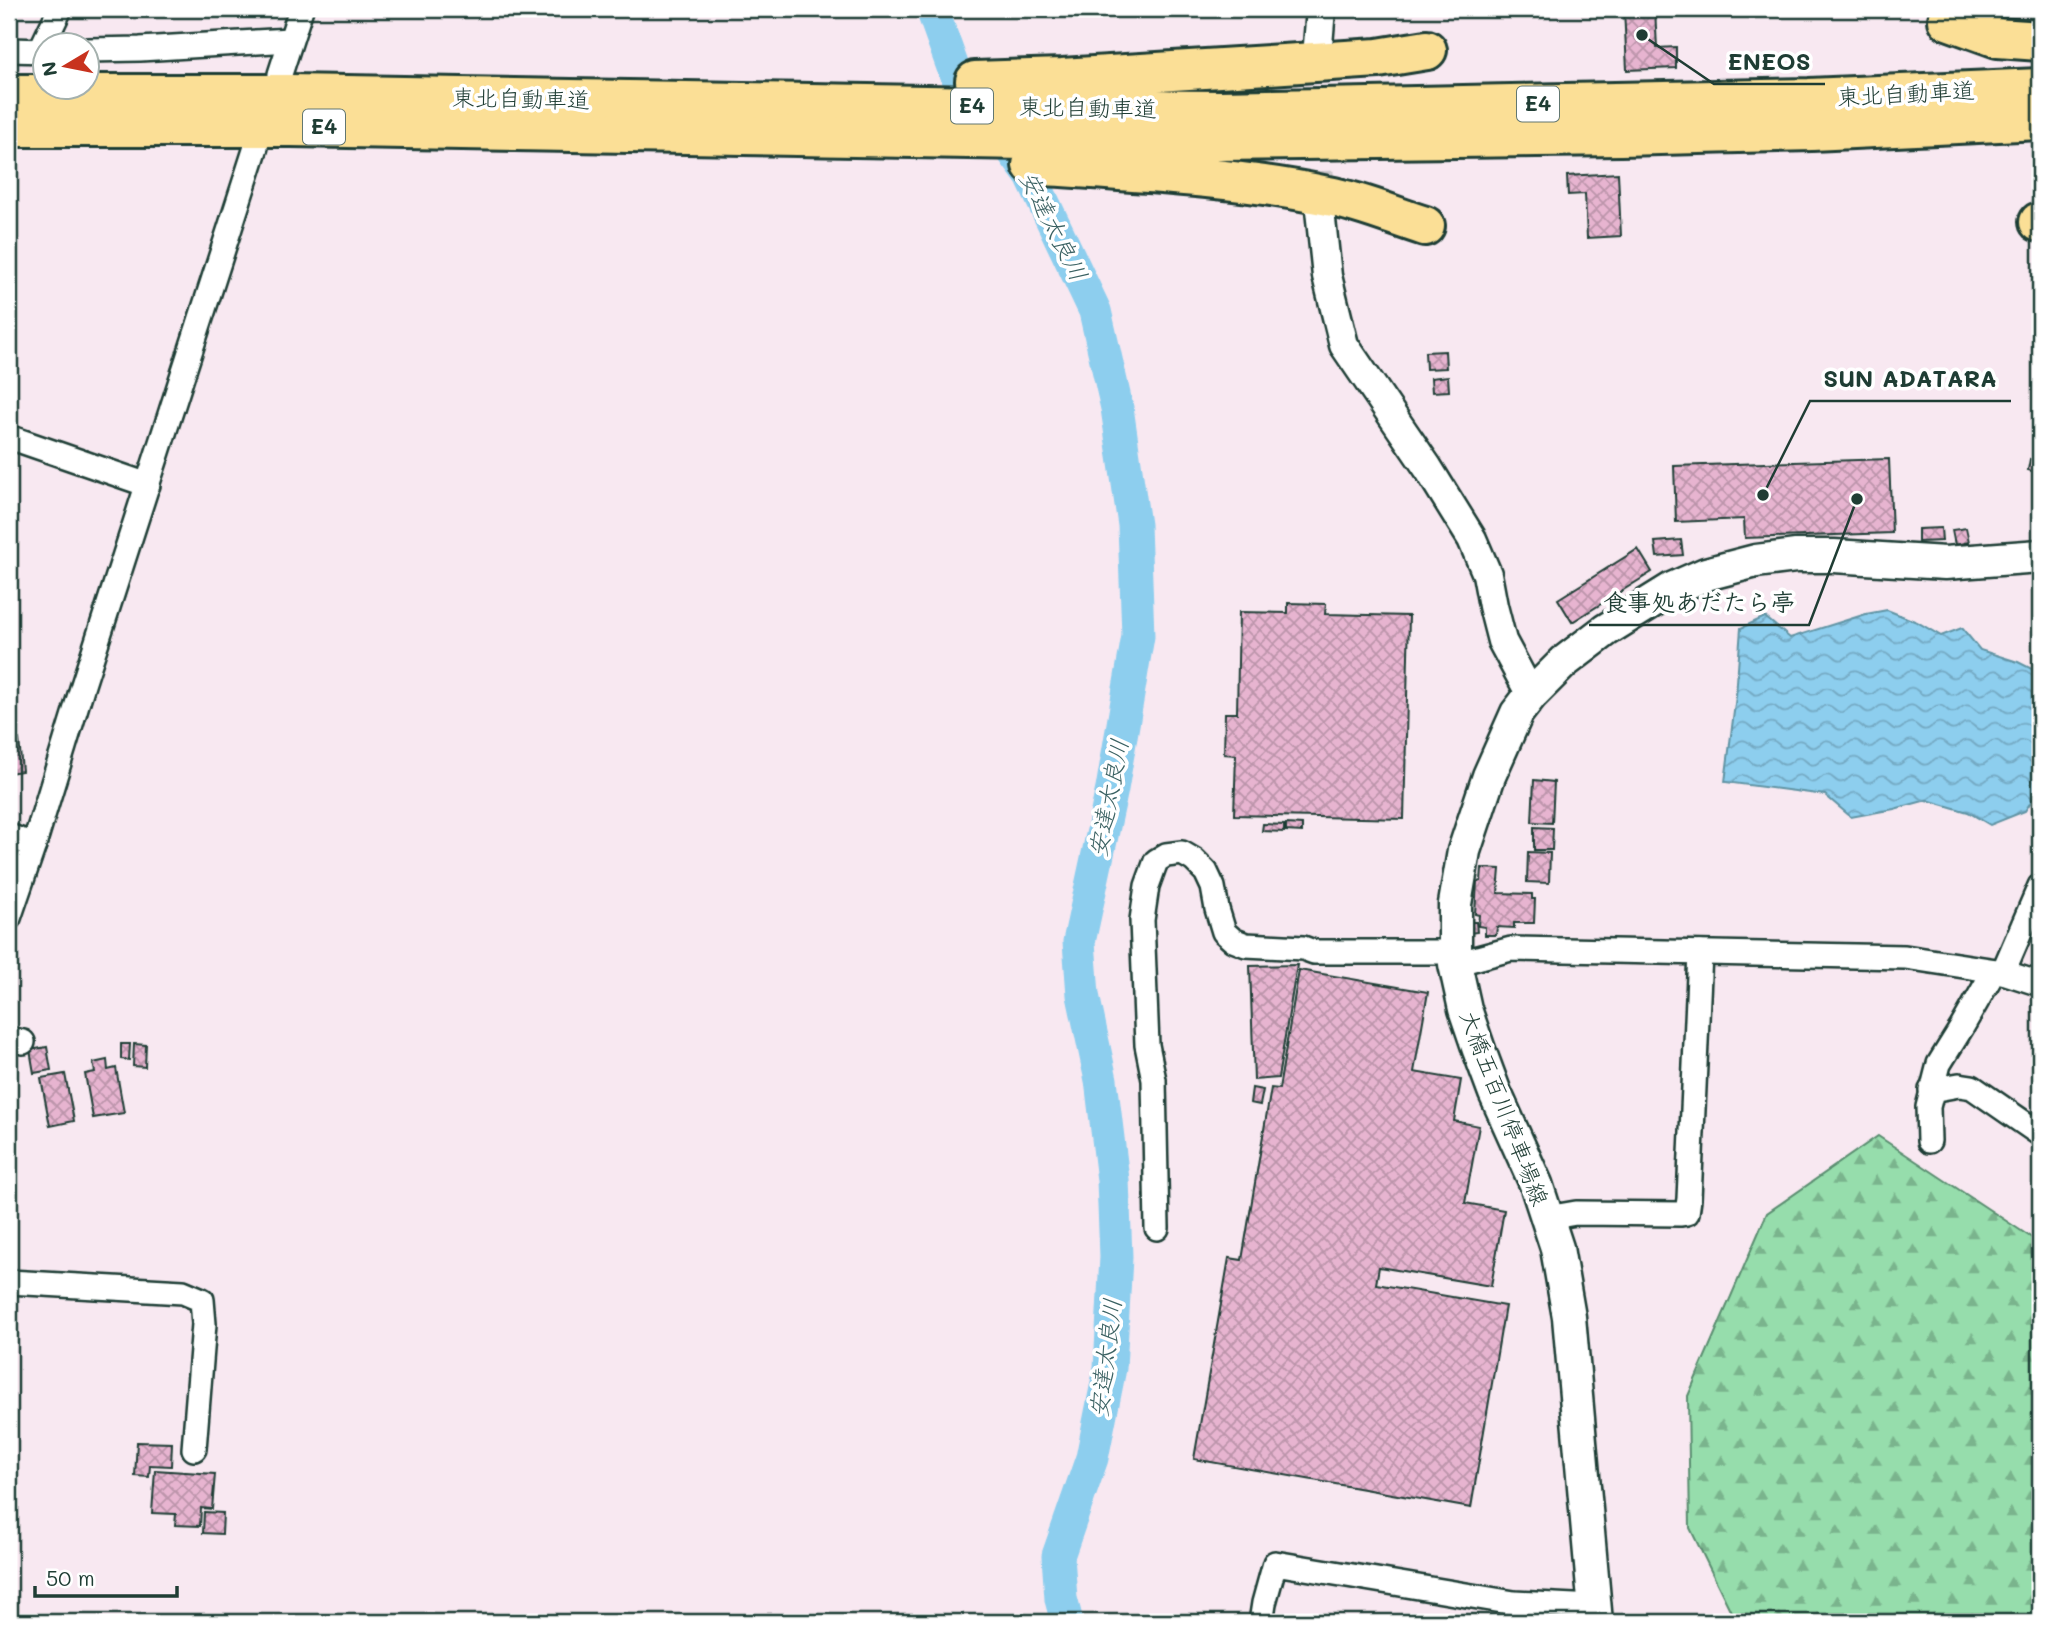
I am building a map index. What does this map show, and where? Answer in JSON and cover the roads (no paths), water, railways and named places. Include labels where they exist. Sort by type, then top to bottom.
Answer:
[{"type":"highway","points":[[1948,20],[1998,38],[2040,41]]},
{"type":"highway","points":[[1030,93],[1378,58],[1427,50]]},
{"type":"highway","name":"東北自動車道","points":[[914,122],[1030,93],[1068,109],[1235,110],[1809,99],[2040,88]]},
{"type":"highway","name":"東北自動車道","points":[[9,94],[290,94],[638,117]]},
{"type":"highway","points":[[638,117],[914,122]]},
{"type":"highway","name":"東北自動車道","points":[[9,127],[278,127],[638,117],[914,122],[1058,155],[1812,131],[2040,120]]},
{"type":"highway","points":[[1058,155],[1136,172],[1255,184],[1330,196],[1425,226]]},
{"type":"main road","name":"大橋五百川停車場線","points":[[1595,1614],[1569,1317],[1557,1248],[1536,1184],[1495,1093],[1479,1050],[1465,1009],[1455,958],[1455,904],[1464,851],[1489,776],[1517,713],[1564,662],[1606,630],[1672,589],[1706,574],[1756,561],[1796,556],[1945,563],[2040,556]]},
{"type":"street","points":[[51,32],[60,9]]},
{"type":"street","points":[[280,74],[301,9]]},
{"type":"street","points":[[1318,45],[1321,9]]},
{"type":"street","points":[[102,50],[290,40]]},
{"type":"street","points":[[9,50],[32,51]]},
{"type":"street","points":[[9,918],[256,147]]},
{"type":"street","points":[[1320,210],[1327,276],[1344,345],[1428,468],[1472,539],[1487,574],[1502,641],[1531,695]]},
{"type":"street","points":[[9,437],[148,485]]},
{"type":"street","points":[[9,836],[34,845]]},
{"type":"street","points":[[1157,1228],[1154,1080],[1147,1045],[1142,920],[1147,886],[1156,861],[1166,855],[1182,853],[1206,872],[1213,887],[1224,932],[1233,940],[1246,945],[1303,948],[1314,952],[1455,958],[1511,949],[1905,957],[1999,971],[2040,984]]},
{"type":"street","points":[[1929,1141],[1928,1107],[1939,1064],[1999,971],[2040,886]]},
{"type":"street","points":[[1547,1218],[1576,1213],[1687,1213],[1700,953]]},
{"type":"street","points":[[1931,1090],[1959,1085],[1972,1087],[2040,1134]]},
{"type":"street","points":[[9,1282],[183,1292],[202,1300],[204,1324],[194,1449]]},
{"type":"street","points":[[1261,1622],[1276,1563],[1595,1614]]},
{"type":"water","points":[[1887,610],[1917,622],[1941,636],[1962,628],[1980,650],[2018,662],[2040,673],[2040,788],[2025,811],[1990,825],[1968,812],[1927,800],[1851,817],[1825,795],[1725,782],[1741,628],[1765,617],[1790,638]]},
{"type":"waterway","name":"安達太良川","points":[[932,9],[955,73],[1031,176],[1095,311],[1117,408],[1134,525],[1138,636],[1112,789],[1079,942],[1083,995],[1101,1080],[1113,1180],[1116,1257],[1110,1368],[1092,1458],[1058,1556],[1061,1599],[1067,1622]]},
{"type":"tunnel","points":[[1318,45],[1320,210]]},
{"type":"place","name":"ENEOS","points":[[1642,35]]},
{"type":"place","name":"SUN ADATARA","points":[[1763,495]]},
{"type":"place","name":"食事処あだたら亭","points":[[1857,499]]}]
